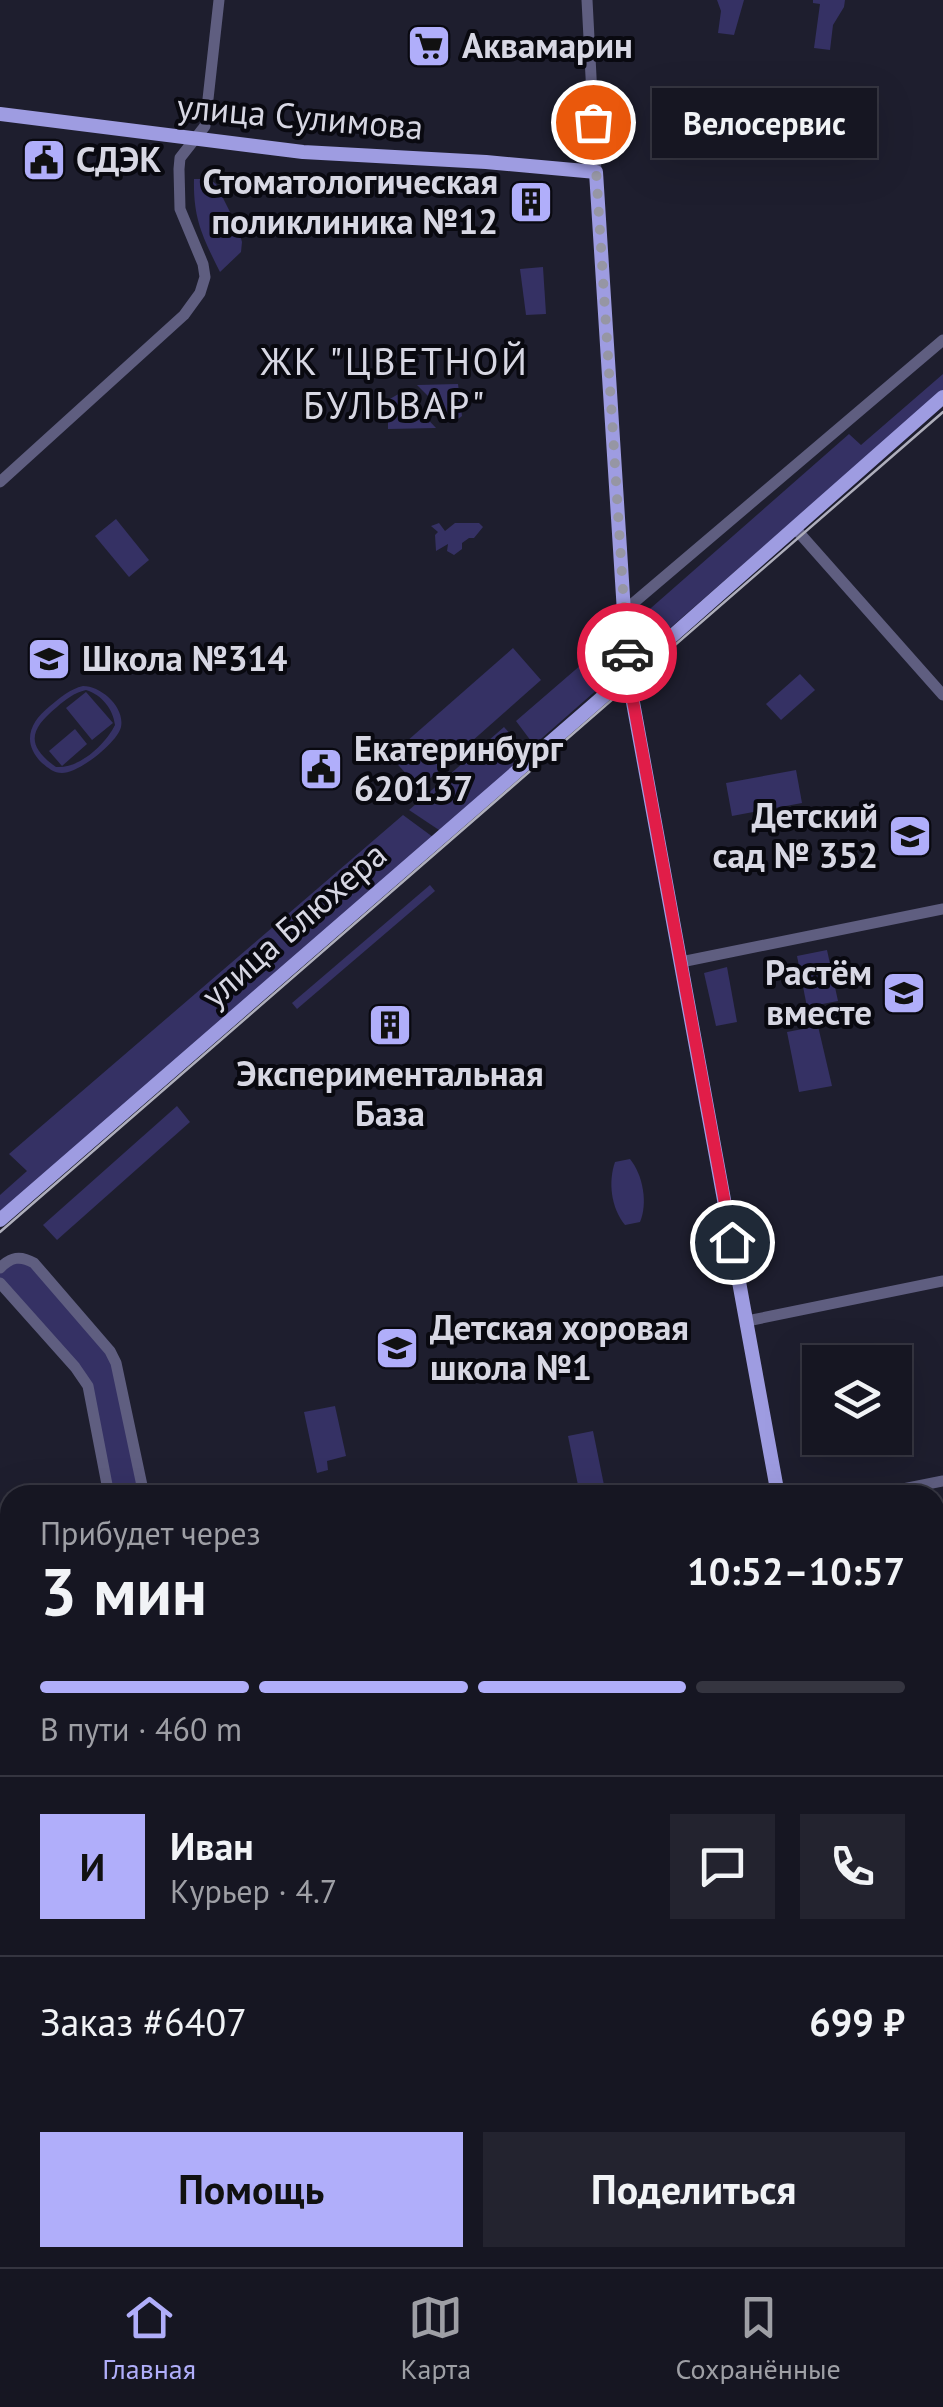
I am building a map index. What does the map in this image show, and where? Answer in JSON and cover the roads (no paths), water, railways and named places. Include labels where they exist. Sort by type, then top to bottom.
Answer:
[{"type":"main road","name":"улица Сулимова","points":[[0,114],[304,152],[596,172]]},
{"type":"main road","points":[[596,172],[628,675],[776,1485]]},
{"type":"main road","name":"улица Блюхера","points":[[0,1220],[943,396]]},
{"type":"street","points":[[0,482],[198,298],[204,271],[182,216],[178,190],[180,158],[205,126],[219,0]]},
{"type":"street","points":[[587,0],[596,172]]},
{"type":"street","points":[[624,611],[943,340]]},
{"type":"street","points":[[794,527],[943,695]]},
{"type":"street","points":[[681,962],[943,909]]},
{"type":"street","points":[[1,1265],[18,1257],[34,1263],[110,1351],[116,1363],[142,1485]]},
{"type":"street","points":[[746,1321],[943,1281]]},
{"type":"street","points":[[0,1283],[88,1386],[106,1485]]},
{"type":"tram line","points":[[0,1232],[943,412]]},
{"type":"place","name":"Аквамарин","points":[[429,46]]},
{"type":"place","name":"Велосервис","points":[[593,122]]},
{"type":"place","name":"СДЭК","points":[[44,160]]},
{"type":"place","name":"Стоматологическая поликлиника №12","points":[[531,202]]},
{"type":"place","name":"Школа №314","points":[[49,659]]},
{"type":"place","name":"Екатеринбург 620137","points":[[321,769]]},
{"type":"place","name":"Детский сад № 352","points":[[910,836]]},
{"type":"place","name":"Растём вместе","points":[[904,993]]},
{"type":"place","name":"Экспериментальная База","points":[[390,1025]]},
{"type":"place","name":"Детская хоровая школа №1","points":[[397,1348]]},
{"type":"district","name":"ЖК \"ЦВЕТНОЙ БУЛЬВАР\"","points":[[395,384]]}]
